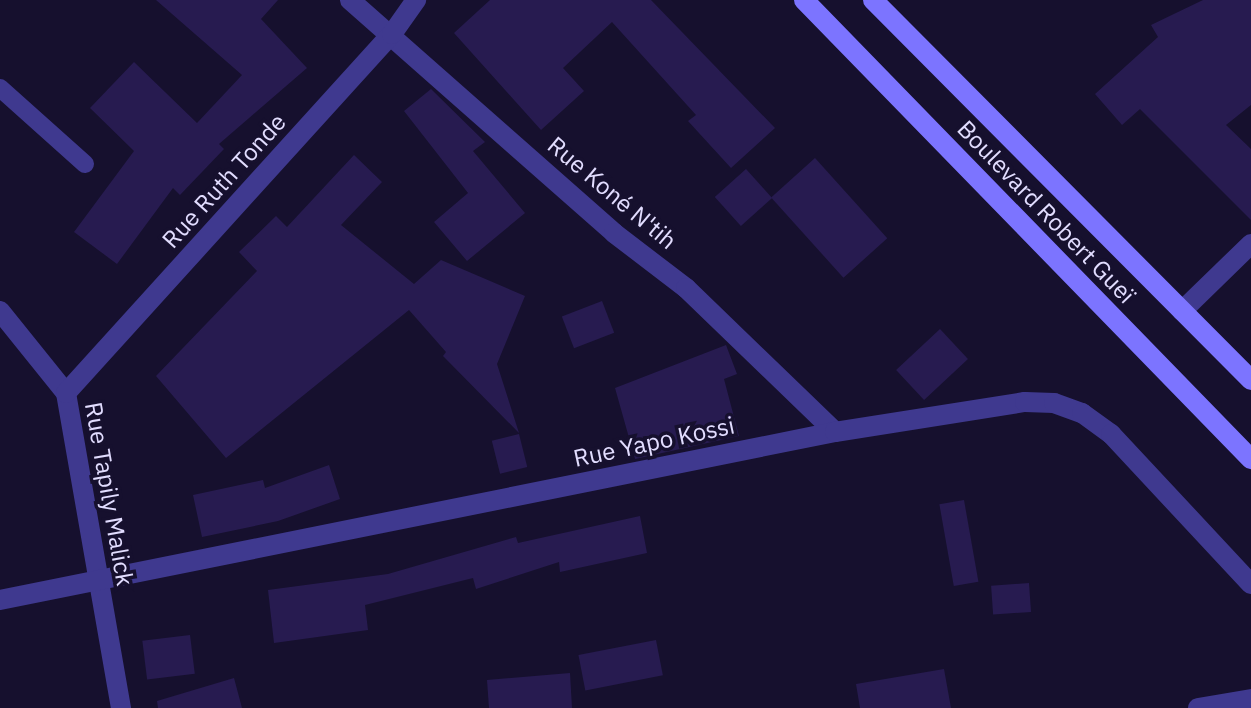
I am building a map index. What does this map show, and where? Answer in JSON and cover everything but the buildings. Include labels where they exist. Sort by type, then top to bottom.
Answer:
[{"type":"main road","name":"Boulevard Robert Gueï","points":[[804,0],[1251,459]]},
{"type":"main road","name":"Boulevard Robert Gueï","points":[[873,0],[1251,380]]},
{"type":"street","name":"Rue Koné N'tih","points":[[350,0],[614,233],[686,288],[835,432]]},
{"type":"street","name":"Rue Ruth Tonde","points":[[66,393],[392,34],[416,0]]},
{"type":"street","points":[[1182,311],[1251,244]]},
{"type":"street","name":"Rue Tapily Malick","points":[[0,311],[66,393],[121,708]]},
{"type":"street","name":"Rue Yapo Kossi","points":[[0,600],[835,432],[1025,402],[1054,403],[1082,413],[1111,434],[1251,584]]},
{"type":"street","points":[[1198,708],[1251,699]]},
{"type":"lane","points":[[0,88],[85,164]]}]
